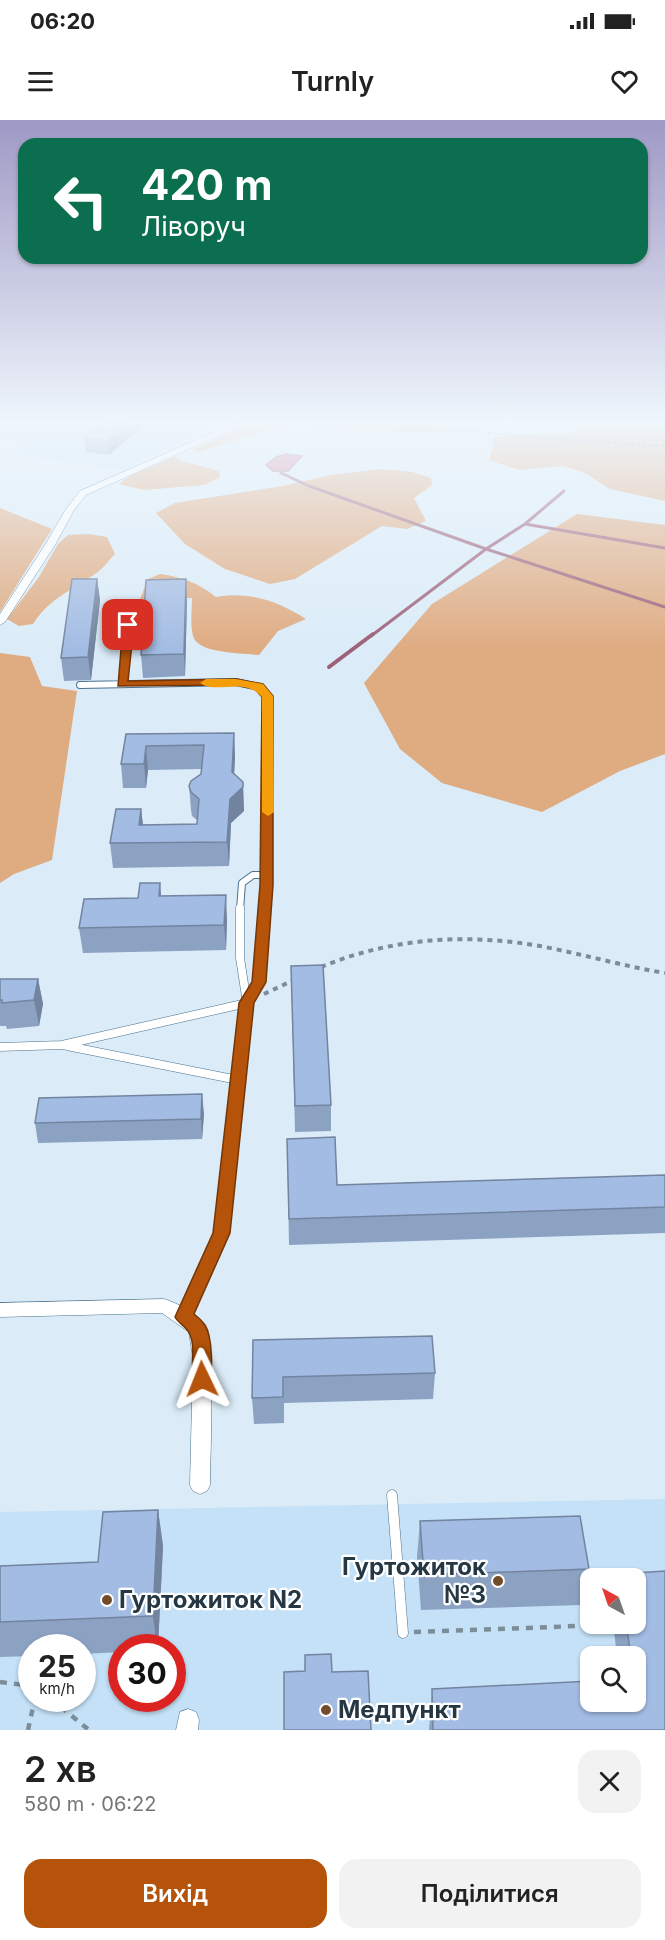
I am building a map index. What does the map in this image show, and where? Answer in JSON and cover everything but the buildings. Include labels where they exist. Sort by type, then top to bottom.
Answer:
[{"type":"street","points":[[0,622],[50,545],[70,509],[79,499]]},
{"type":"street","points":[[0,1310],[164,1306],[184,1317],[197,1328],[202,1358],[200,1485]]},
{"type":"lane","points":[[122,684],[128,625]]},
{"type":"lane","points":[[0,1047],[62,1045],[247,1003],[259,982],[267,875],[268,696],[259,687],[236,682],[80,685]]},
{"type":"lane","points":[[184,1317],[222,1233],[247,1003],[240,971],[242,883],[253,875],[267,875]]},
{"type":"lane","points":[[62,1045],[238,1080]]},
{"type":"lane","points":[[392,1495],[403,1633]]},
{"type":"path","points":[[319,968],[384,946],[461,937],[539,946],[637,969],[665,973]]},
{"type":"path","points":[[247,1003],[298,978]]},
{"type":"path","points":[[403,1633],[578,1626]]},
{"type":"path","points":[[0,1682],[18,1684]]},
{"type":"path","points":[[28,1730],[32,1712]]},
{"type":"path","points":[[67,1712],[89,1730]]},
{"type":"shaded area","points":[[200,499],[415,499],[426,521],[407,529],[382,526],[295,579],[270,584],[225,569],[185,544],[156,513],[175,503]]},
{"type":"shaded area","points":[[0,508],[52,529],[0,612]]},
{"type":"shaded area","points":[[577,514],[665,525],[665,754],[620,771],[542,812],[442,783],[400,749],[364,683],[432,604]]},
{"type":"shaded area","points":[[89,534],[107,537],[115,554],[103,567],[55,600],[33,624],[19,626],[7,619],[39,577],[58,544],[68,535]]},
{"type":"shaded area","points":[[160,574],[190,581],[216,597],[240,595],[263,599],[285,607],[306,619],[278,631],[259,655],[212,649],[196,642],[193,636],[192,598],[140,599],[148,579]]},
{"type":"shaded area","points":[[0,653],[30,657],[42,686],[77,691],[52,860],[14,874],[0,883]]},
{"type":"shaded area","points":[[665,1499],[665,1730],[0,1730],[0,1512]]},
{"type":"waterway","points":[[346,499],[486,549]]},
{"type":"waterway","points":[[525,524],[554,499]]},
{"type":"waterway","points":[[486,549],[525,524]]},
{"type":"waterway","points":[[525,524],[665,548]]},
{"type":"waterway","points":[[371,636],[486,549]]},
{"type":"waterway","points":[[486,549],[665,607]]},
{"type":"waterway","points":[[329,667],[373,634]]},
{"type":"slow traffic","points":[[206,683],[236,682],[259,687],[268,696],[268,812]]},
{"type":"place","name":"Гуртожиток №3","points":[[498,1581]]},
{"type":"place","name":"Гуртожиток N2","points":[[107,1600]]},
{"type":"place","name":"Медпункт","points":[[326,1710]]},
{"type":"route","points":[[128,625],[122,684],[236,682],[259,687],[268,696],[267,885],[259,982],[247,1003],[222,1233],[184,1317],[197,1328],[202,1358],[202,1379]]}]
